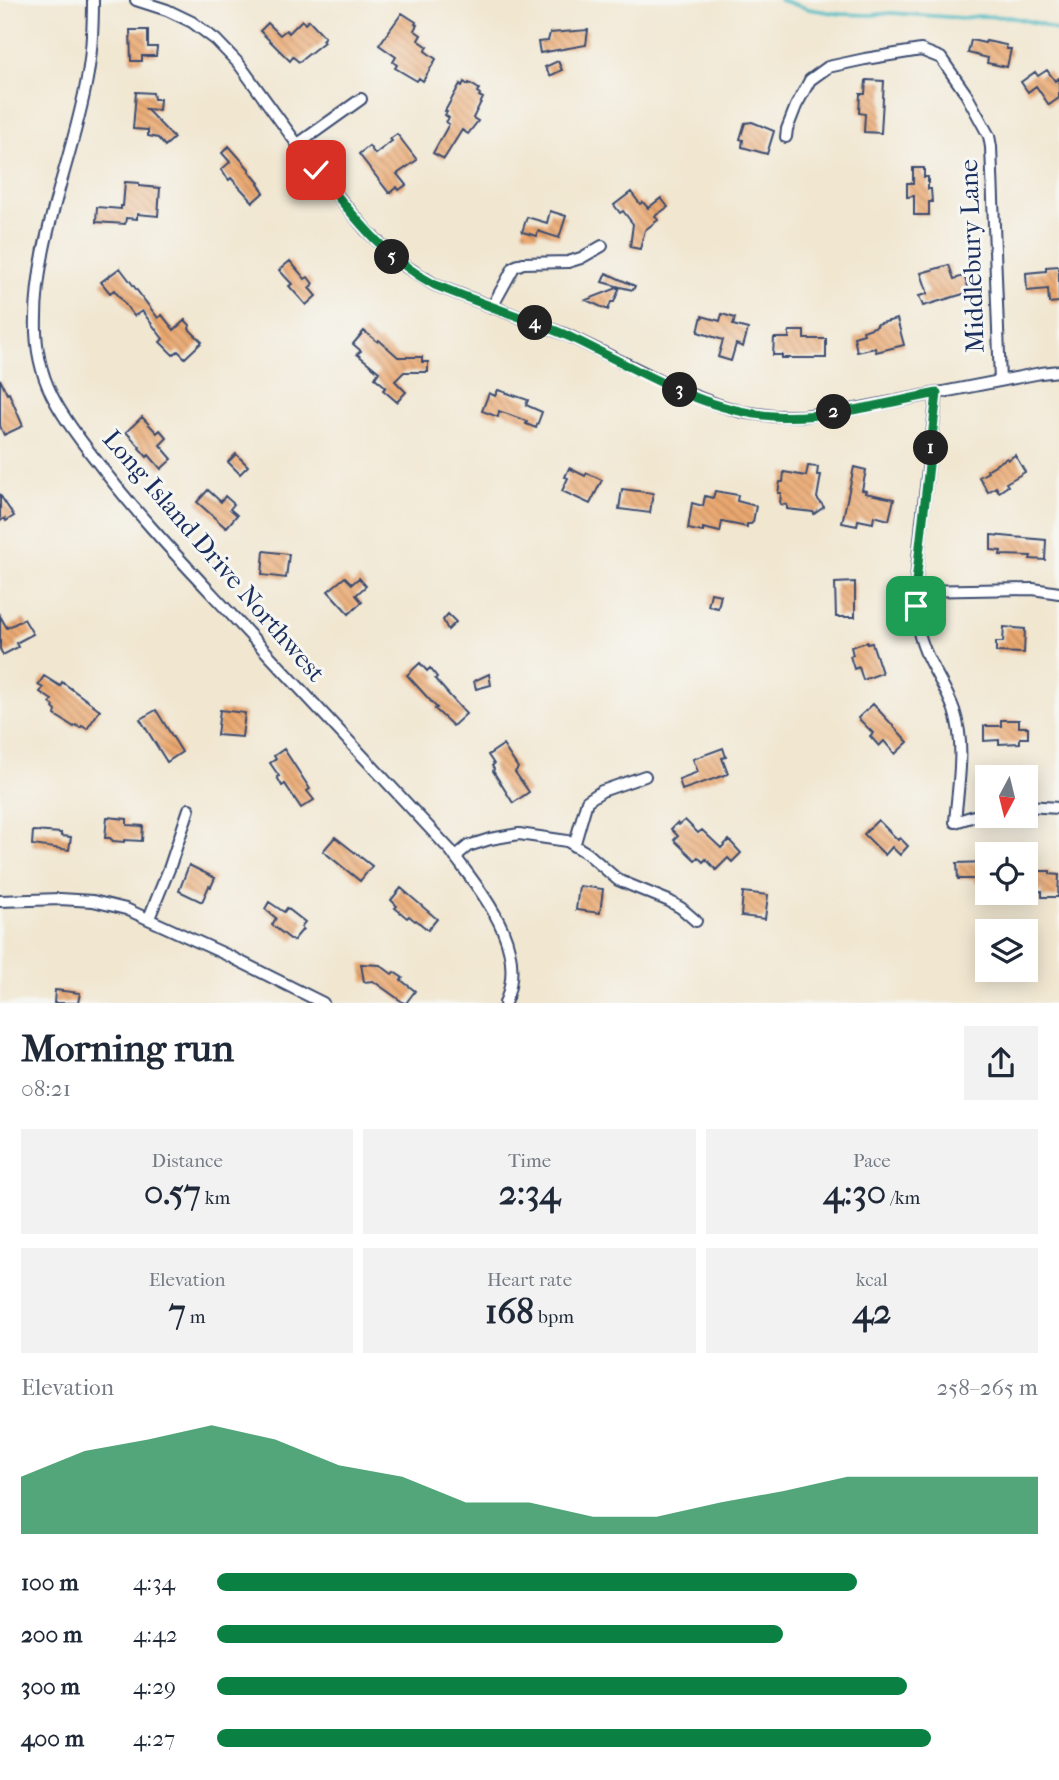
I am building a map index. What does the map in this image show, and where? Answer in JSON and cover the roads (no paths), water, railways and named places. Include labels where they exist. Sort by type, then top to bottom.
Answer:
[{"type":"street","name":"Long Island Drive Northwest","points":[[93,0],[93,34],[88,78],[45,242],[40,271],[36,331],[45,377],[55,402],[107,475],[160,539],[455,857],[490,905],[509,947],[512,972],[505,1003]]},
{"type":"street","points":[[136,0],[167,10],[191,22],[216,40],[239,64],[316,170],[366,230],[383,248],[418,276],[435,285],[567,335],[684,392],[742,412],[803,416],[850,410],[1059,371]]},
{"type":"street","name":"Middlebury Lane","points":[[786,137],[796,106],[810,80],[828,67],[921,50],[941,58],[966,94],[989,136],[1000,381]]},
{"type":"street","points":[[298,144],[361,99]]},
{"type":"street","points":[[492,307],[514,267],[523,263],[568,262],[602,246]]},
{"type":"street","points":[[937,393],[915,591],[918,626],[924,649],[950,700],[958,727],[960,755],[955,822],[975,815]]},
{"type":"street","points":[[915,591],[1033,589],[1059,593]]},
{"type":"street","points":[[574,846],[587,801],[602,791],[645,776]]},
{"type":"street","points":[[1038,807],[1059,808]]},
{"type":"street","points":[[149,918],[169,869],[188,809]]},
{"type":"street","points":[[455,857],[468,846],[519,834],[567,841],[587,853],[618,880],[669,901],[696,921]]},
{"type":"street","points":[[0,901],[93,901],[126,909],[228,955],[323,1003]]},
{"type":"waterway","points":[[780,0],[809,9],[840,14],[1010,17],[1041,24],[1059,32]]}]
